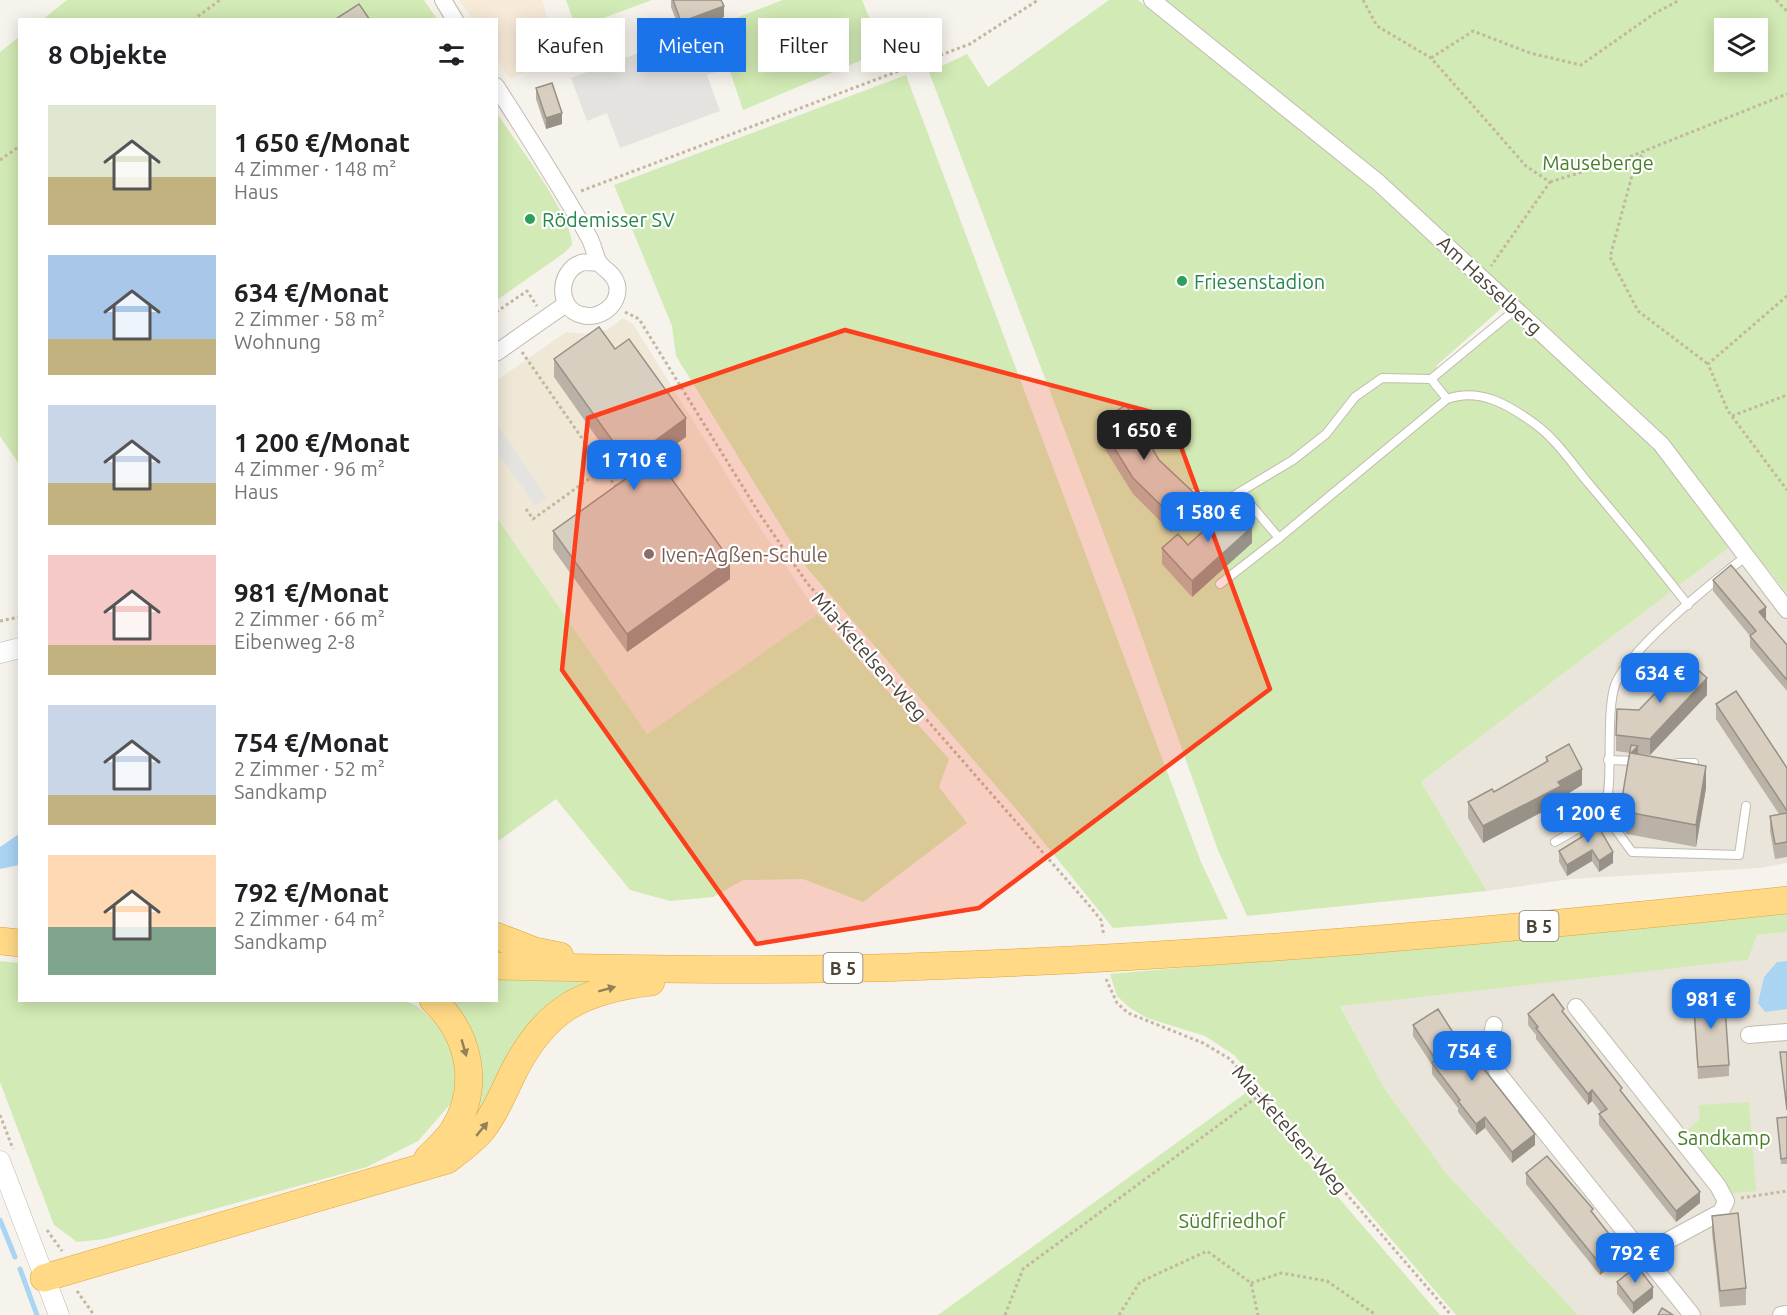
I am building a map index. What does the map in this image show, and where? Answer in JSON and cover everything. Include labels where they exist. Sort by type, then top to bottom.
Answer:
[{"type":"highway","name":"B 5","points":[[498,966],[754,970],[932,966],[1206,952],[1545,925],[1787,900]]},
{"type":"highway","points":[[498,937],[535,951],[617,968]]},
{"type":"highway","points":[[0,941],[18,942]]},
{"type":"highway","points":[[56,1274],[416,1171],[447,1160],[481,1132],[500,1105],[514,1072],[538,1033],[563,1008],[588,995],[621,986],[754,970]]},
{"type":"highway","points":[[416,1171],[452,1131],[465,1106],[469,1080],[466,1048],[450,1017],[435,1002]]},
{"type":"street","points":[[443,0],[454,18]]},
{"type":"street","name":"Am Hasselberg","points":[[1152,0],[1328,140],[1516,309],[1661,444],[1787,610]]},
{"type":"street","points":[[498,89],[565,197],[591,242],[599,263]]},
{"type":"street","points":[[582,262],[599,263],[611,271],[618,287],[613,305],[597,316],[580,315],[566,304],[562,289],[569,271],[582,262]]},
{"type":"street","points":[[498,352],[566,304]]},
{"type":"street","points":[[0,653],[18,648]]},
{"type":"street","points":[[1576,1007],[1718,1186],[1726,1201],[1722,1212],[1643,1254]]},
{"type":"street","points":[[1494,1025],[1490,1044],[1497,1072],[1692,1315]]},
{"type":"street","points":[[1749,1035],[1787,1032]]},
{"type":"street","points":[[8,1159],[56,1274],[60,1315]]},
{"type":"street","points":[[1781,1315],[1787,1314]]},
{"type":"lane","points":[[1226,501],[1293,460],[1318,441],[1355,397],[1382,378],[1431,380],[1516,309]]},
{"type":"lane","points":[[1431,380],[1447,399]]},
{"type":"lane","points":[[1220,584],[1447,399],[1461,394],[1494,399],[1537,425],[1570,460],[1688,605]]},
{"type":"lane","points":[[1193,493],[1251,505],[1279,538]]},
{"type":"lane","points":[[1555,842],[1601,809],[1607,801],[1610,712],[1615,686],[1621,674],[1643,648],[1688,605],[1745,557]]},
{"type":"lane","points":[[1608,760],[1651,761]]},
{"type":"lane","points":[[1673,762],[1694,763]]},
{"type":"lane","points":[[1601,809],[1632,852],[1739,855],[1746,806]]},
{"type":"path","points":[[196,18],[220,0]]},
{"type":"path","points":[[565,197],[970,44],[1038,0]]},
{"type":"path","points":[[1363,0],[1377,26],[1431,57],[1526,166],[1550,182]]},
{"type":"path","points":[[1431,57],[1473,31],[1530,53],[1581,65],[1655,13],[1680,0]]},
{"type":"path","points":[[1776,0],[1787,11]]},
{"type":"path","points":[[1494,259],[1511,240],[1550,182],[1624,159],[1787,94]]},
{"type":"path","points":[[0,160],[18,147]]},
{"type":"path","points":[[1644,150],[1634,168],[1610,257],[1638,312],[1708,364],[1732,416],[1787,490]]},
{"type":"path","points":[[1624,159],[1629,159],[1634,168]]},
{"type":"path","points":[[1708,364],[1787,296]]},
{"type":"path","name":"Mia-Ketelsen-Weg","points":[[613,305],[639,319],[759,513],[807,583],[1088,904],[1101,920],[1104,936]]},
{"type":"path","points":[[514,341],[624,499]]},
{"type":"path","points":[[1732,416],[1787,395]]},
{"type":"path","points":[[526,509],[533,519],[603,469]]},
{"type":"path","points":[[0,621],[18,617]]},
{"type":"path","name":"Mia-Ketelsen-Weg","points":[[1106,979],[1117,1003],[1128,1013],[1203,1042],[1230,1059],[1450,1315]]},
{"type":"path","points":[[1005,1315],[1023,1269],[1261,1094]]},
{"type":"path","points":[[0,1114],[8,1159]]},
{"type":"path","points":[[1726,1201],[1787,1191]]},
{"type":"path","points":[[45,1227],[61,1248],[56,1274],[93,1310],[94,1315]]},
{"type":"path","points":[[1119,1315],[1140,1282],[1207,1251],[1251,1283],[1258,1315]]},
{"type":"path","points":[[1251,1283],[1281,1273],[1328,1281],[1376,1315]]},
{"type":"highlighted area","points":[[845,330],[1170,417],[1270,689],[979,908],[756,944],[562,670],[588,418]]},
{"type":"shaded area","points":[[459,0],[542,0],[547,18],[516,18],[516,72],[526,72],[510,79],[498,61],[498,18],[471,18]]},
{"type":"shaded area","points":[[637,54],[637,72],[715,72],[707,75],[720,111],[620,148],[607,113],[587,121],[571,78],[587,72],[625,72],[625,58]]},
{"type":"shaded area","name":"Iven-Agßen-Schule","points":[[623,318],[633,324],[751,514],[818,614],[647,734],[498,519],[498,380],[566,332],[585,334],[607,330]]},
{"type":"shaded area","points":[[498,425],[547,498],[535,506],[498,452]]},
{"type":"shaded area","points":[[1741,538],[1787,593],[1787,863],[1760,868],[1571,879],[1487,891],[1421,782]]},
{"type":"shaded area","points":[[1787,932],[1787,1315],[1578,1315],[1446,1173],[1385,1089],[1340,1005],[1748,960],[1757,935]]},
{"type":"green space","points":[[67,0],[424,0],[436,18],[44,18]]},
{"type":"green space","points":[[566,0],[652,0],[603,18],[572,18]]},
{"type":"green space","points":[[783,0],[862,0],[869,18],[861,18],[861,60],[849,65],[849,18],[758,18],[758,72],[833,72],[743,110],[730,72],[746,72],[746,18],[736,18]]},
{"type":"green space","points":[[1109,0],[1138,0],[1321,144],[1504,306],[1436,366],[1443,375],[1516,315],[1658,449],[1732,545],[1421,782],[1487,891],[1247,916],[1218,850],[1126,592],[929,72],[942,72],[942,66],[967,54],[988,87]]},
{"type":"green space","name":"Mauseberge","points":[[1158,0],[1787,0],[1787,593],[1663,442]]},
{"type":"green space","points":[[18,38],[18,463],[0,436],[0,52]]},
{"type":"green space","points":[[906,75],[1201,862],[1228,919],[1113,928],[1029,824],[807,568],[676,356],[672,326],[614,185]]},
{"type":"green space","name":"Rödemisser SV","points":[[498,115],[563,216],[570,232],[572,245],[498,299]]},
{"type":"green space","points":[[498,519],[647,734],[818,614],[949,759],[939,787],[967,823],[863,902],[803,879],[743,880],[713,897],[670,901],[630,890],[556,799],[498,841]]},
{"type":"green space","points":[[1787,914],[1787,932],[1757,935],[1748,960],[1340,1006],[1385,1089],[1446,1173],[1578,1315],[1456,1315],[1234,1055],[1205,1036],[1147,1018],[1130,1008],[1117,996],[1110,974]]},
{"type":"green space","points":[[0,961],[18,963],[18,1002],[407,1002],[417,1006],[438,1025],[455,1053],[456,1080],[453,1101],[418,1141],[367,1167],[105,1239],[77,1242],[54,1225],[0,1082]]},
{"type":"green space","points":[[498,978],[593,980],[556,1001],[468,1133],[471,1109],[444,1002],[498,1002]]},
{"type":"green space","name":"Südfriedhof","points":[[1247,1092],[1440,1315],[938,1315]]},
{"type":"green space","name":"Sandkamp","points":[[1749,1102],[1756,1191],[1733,1193],[1685,1132],[1700,1119],[1699,1105]]},
{"type":"water","points":[[18,835],[18,865],[0,869],[0,847]]},
{"type":"water","points":[[1787,961],[1787,1009],[1765,1012],[1758,1003],[1764,977],[1777,962]]},
{"type":"building","points":[[673,0],[721,0],[724,6],[692,18],[680,18]]},
{"type":"building","points":[[359,4],[369,18],[337,18]]},
{"type":"building","points":[[552,83],[562,113],[546,118],[536,88]]},
{"type":"building","points":[[599,327],[615,349],[629,339],[686,418],[648,446],[730,560],[627,634],[553,531],[635,472],[554,359]]},
{"type":"building","points":[[1126,405],[1159,460],[1193,492],[1171,515],[1133,478],[1098,422]]},
{"type":"building","points":[[1232,505],[1252,527],[1192,581],[1162,548],[1178,534],[1188,545]]},
{"type":"building","points":[[1731,565],[1766,607],[1759,612],[1787,645],[1787,680],[1750,636],[1756,631],[1713,580]]},
{"type":"building","points":[[1687,660],[1707,678],[1650,739],[1616,735],[1617,709],[1639,710]]},
{"type":"building","points":[[1736,691],[1787,768],[1787,811],[1716,704]]},
{"type":"building","points":[[1569,744],[1582,769],[1558,782],[1561,786],[1483,826],[1468,802],[1492,789],[1494,792],[1548,761],[1546,757]]},
{"type":"building","points":[[1631,745],[1638,746],[1631,753],[1706,766],[1696,825],[1627,812],[1621,804]]},
{"type":"building","points":[[1787,813],[1787,842],[1775,844],[1770,816]]},
{"type":"building","points":[[1594,819],[1613,852],[1599,861],[1592,850],[1567,865],[1559,851],[1585,835],[1580,827]]},
{"type":"building","points":[[1724,993],[1729,1065],[1698,1067],[1693,995]]},
{"type":"building","points":[[1553,994],[1564,1009],[1562,1011],[1622,1088],[1620,1090],[1700,1192],[1676,1211],[1599,1114],[1607,1109],[1592,1090],[1588,1094],[1536,1028],[1538,1027],[1528,1014]]},
{"type":"building","points":[[1438,1009],[1459,1042],[1461,1040],[1535,1134],[1512,1152],[1485,1117],[1476,1124],[1432,1063],[1436,1060],[1413,1025]]},
{"type":"building","points":[[1780,1052],[1787,1052],[1787,1110]]},
{"type":"building","points":[[1787,1117],[1787,1158],[1781,1159],[1777,1118]]},
{"type":"building","points":[[1547,1156],[1593,1209],[1591,1211],[1620,1248],[1600,1264],[1526,1173]]},
{"type":"building","points":[[1738,1213],[1746,1288],[1720,1291],[1712,1216]]},
{"type":"building","points":[[1637,1266],[1653,1287],[1633,1303],[1617,1282]]},
{"type":"building","points":[[1662,1308],[1673,1315],[1658,1315]]},
{"type":"waterway","points":[[0,1220],[15,1257]]},
{"type":"waterway","points":[[20,1269],[37,1315]]},
{"type":"place","name":"Rödemisser SV","points":[[530,219]]},
{"type":"place","name":"Friesenstadion","points":[[1182,281]]},
{"type":"place","name":"Iven-Agßen-Schule","points":[[649,554]]}]
